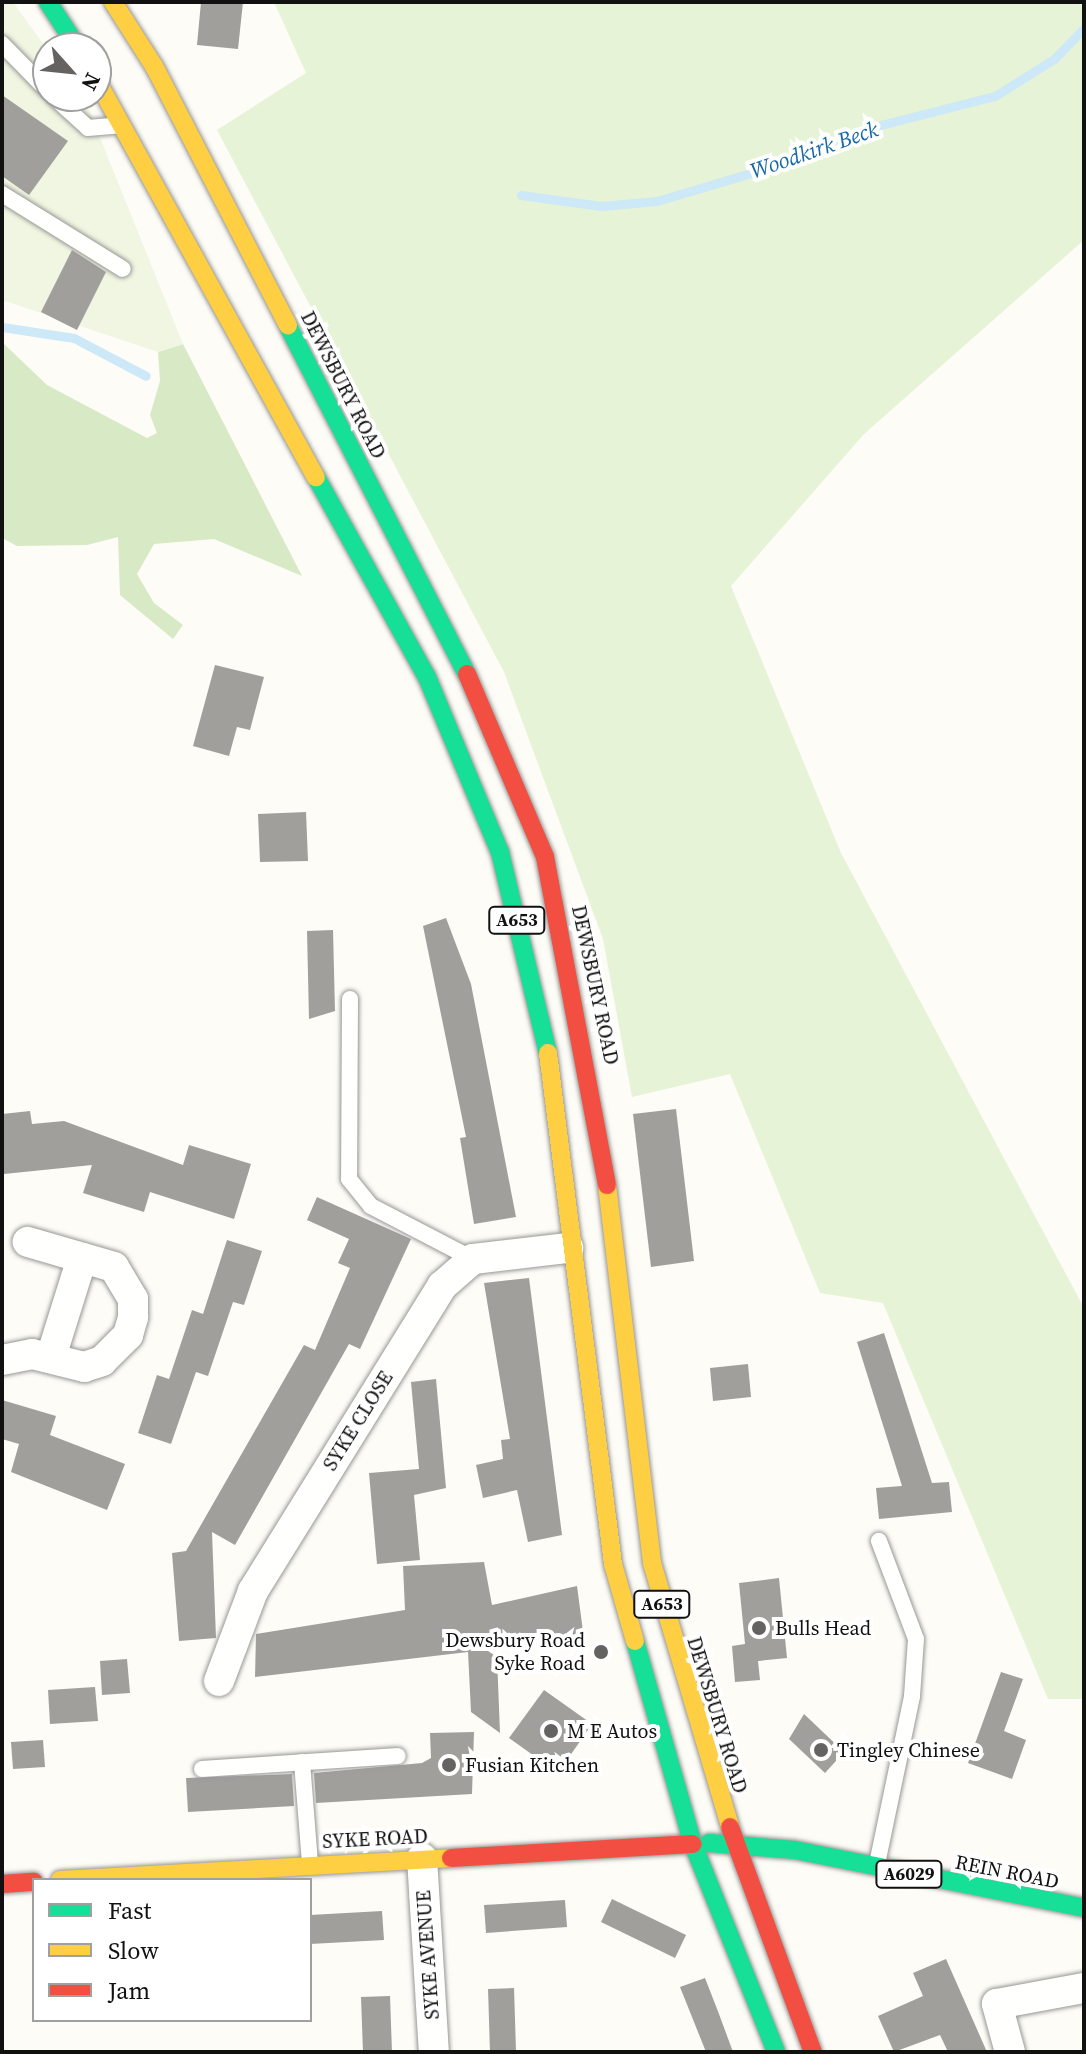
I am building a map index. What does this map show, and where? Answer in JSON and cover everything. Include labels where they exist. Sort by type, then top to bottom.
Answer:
[{"type":"main road","points":[[48,2],[68,32]]},
{"type":"main road","name":"DEWSBURY ROAD","points":[[113,2],[154,66],[474,688],[545,857],[598,1108],[652,1563],[682,1688],[734,1843],[813,2052]]},
{"type":"main road","name":"A653","points":[[112,107],[427,677],[500,852],[547,1043],[568,1248],[613,1564],[693,1844],[776,2052]]},
{"type":"main road","name":"SYKE ROAD","points":[[93,1878],[734,1843]]},
{"type":"main road","name":"REIN ROAD","points":[[734,1843],[877,1866],[1084,1908]]},
{"type":"main road","points":[[2,1884],[32,1882]]},
{"type":"street","points":[[2,1360],[51,1357],[84,1367],[102,1361],[128,1335],[133,1299],[126,1281],[114,1267],[28,1242]]},
{"type":"street","points":[[473,1259],[568,1248]]},
{"type":"street","points":[[51,1357],[82,1258]]},
{"type":"street","name":"SYKE CLOSE","points":[[219,1681],[253,1591],[442,1286],[473,1259]]},
{"type":"street","name":"SYKE AVENUE","points":[[422,1858],[434,2052]]},
{"type":"street","points":[[1010,2052],[997,2004],[1084,1988]]},
{"type":"lane","points":[[2,44],[32,75]]},
{"type":"lane","points":[[70,112],[88,128],[122,125]]},
{"type":"lane","points":[[2,194],[123,269]]},
{"type":"lane","points":[[350,999],[349,1179],[371,1206],[473,1259]]},
{"type":"lane","points":[[877,1866],[912,1696],[916,1639],[879,1541]]},
{"type":"lane","points":[[202,1769],[398,1756]]},
{"type":"lane","points":[[302,1762],[310,1865]]},
{"type":"green space","points":[[2,2],[13,2],[34,32],[32,32],[32,112],[90,112],[183,344],[158,352],[2,300]]},
{"type":"green space","points":[[274,2],[1084,2],[1084,240],[864,434],[731,586],[841,853],[1084,1308],[1084,1699],[1048,1699],[883,1303],[820,1293],[730,1074],[632,1097],[603,939],[504,672],[217,130],[306,73]]},
{"type":"green space","points":[[2,342],[47,385],[147,438],[157,433],[150,415],[160,381],[158,352],[183,344],[302,576],[214,539],[154,544],[137,574],[154,603],[183,625],[173,639],[120,595],[118,537],[87,545],[17,546],[2,538]]},
{"type":"building","points":[[201,2],[243,2],[238,49],[197,45]]},
{"type":"building","points":[[2,95],[68,141],[29,195],[2,176]]},
{"type":"building","points":[[72,250],[106,272],[77,330],[41,312]]},
{"type":"building","points":[[215,665],[264,677],[250,730],[237,727],[229,756],[193,746]]},
{"type":"building","points":[[306,812],[308,861],[260,862],[258,814]]},
{"type":"building","points":[[446,918],[471,984],[516,1217],[474,1224],[460,1138],[466,1137],[423,926]]},
{"type":"building","points":[[333,930],[335,1011],[309,1019],[307,931]]},
{"type":"building","points":[[676,1109],[694,1261],[651,1267],[633,1114]]},
{"type":"building","points":[[30,1111],[32,1124],[64,1121],[183,1165],[189,1145],[251,1164],[234,1219],[150,1192],[144,1212],[83,1193],[92,1165],[4,1174],[2,1114]]},
{"type":"building","points":[[317,1197],[411,1239],[360,1349],[349,1344],[235,1545],[212,1532],[216,1638],[179,1641],[172,1553],[186,1551],[304,1345],[315,1350],[350,1268],[338,1263],[349,1239],[307,1220]]},
{"type":"building","points":[[227,1240],[262,1251],[244,1305],[233,1302],[208,1376],[196,1372],[171,1444],[138,1433],[157,1375],[169,1379],[192,1310],[203,1314]]},
{"type":"building","points":[[529,1278],[562,1535],[528,1542],[517,1490],[483,1498],[476,1465],[503,1459],[501,1440],[510,1439],[484,1283]]},
{"type":"building","points":[[884,1333],[932,1483],[949,1482],[952,1512],[879,1519],[876,1488],[902,1486],[857,1342]]},
{"type":"building","points":[[748,1364],[751,1397],[713,1401],[710,1368]]},
{"type":"building","points":[[436,1379],[446,1488],[414,1495],[420,1560],[377,1564],[369,1473],[419,1469],[411,1382]]},
{"type":"building","points":[[2,1400],[56,1416],[50,1435],[125,1464],[107,1510],[11,1472],[19,1444],[2,1439]]},
{"type":"building","points":[[484,1562],[492,1605],[577,1586],[584,1639],[499,1642],[501,1649],[488,1651],[497,1657],[500,1733],[471,1712],[468,1652],[255,1677],[256,1634],[405,1610],[403,1566]]},
{"type":"building","points":[[779,1578],[787,1658],[758,1661],[760,1680],[735,1682],[732,1646],[745,1644],[739,1583]]},
{"type":"building","points":[[127,1659],[130,1693],[102,1695],[100,1661]]},
{"type":"building","points":[[1001,1672],[1023,1679],[1004,1731],[1026,1740],[1012,1779],[968,1763]]},
{"type":"building","points":[[95,1687],[98,1721],[50,1724],[48,1690]]},
{"type":"building","name":"M E Autos","points":[[544,1690],[592,1724],[558,1773],[509,1738]]},
{"type":"building","name":"Tingley Chinese","points":[[804,1714],[844,1752],[825,1773],[789,1739]]},
{"type":"building","points":[[474,1732],[472,1794],[316,1803],[314,1773],[422,1763],[431,1758],[430,1733]]},
{"type":"building","points":[[43,1740],[45,1767],[13,1769],[11,1742]]},
{"type":"building","points":[[292,1774],[294,1806],[188,1812],[186,1778]]},
{"type":"building","points":[[612,1899],[686,1935],[675,1958],[601,1922]]},
{"type":"building","points":[[565,1900],[567,1927],[486,1933],[484,1905]]},
{"type":"building","points":[[382,1911],[384,1940],[312,1944],[312,1915]]},
{"type":"building","points":[[946,1959],[987,2052],[948,2052],[940,2035],[894,2052],[878,2016],[923,1996],[913,1973]]},
{"type":"building","points":[[705,1978],[733,2052],[706,2052],[680,1987]]},
{"type":"building","points":[[514,1988],[516,2052],[490,2052],[488,1989]]},
{"type":"building","points":[[390,1996],[392,2052],[363,2052],[361,1997]]},
{"type":"waterway","name":"Woodkirk Beck","points":[[521,195],[601,206],[657,201],[821,152],[869,128],[995,96],[1054,59],[1084,28]]},
{"type":"waterway","name":"Woodkirk Beck","points":[[2,327],[74,338],[146,376]]},
{"type":"traffic: fast","points":[[48,2],[68,32]]},
{"type":"traffic: fast","points":[[288,326],[467,674]]},
{"type":"traffic: fast","points":[[316,477],[427,677],[500,852],[548,1053]]},
{"type":"traffic: fast","points":[[635,1641],[693,1844],[776,2052]]},
{"type":"traffic: fast","points":[[709,1843],[795,1850],[1084,1908]]},
{"type":"traffic: slow","points":[[113,2],[154,66],[288,326]]},
{"type":"traffic: slow","points":[[112,108],[316,477]]},
{"type":"traffic: slow","points":[[548,1053],[613,1564],[635,1641]]},
{"type":"traffic: slow","points":[[607,1185],[652,1563],[730,1827]]},
{"type":"traffic: slow","points":[[96,1878],[451,1858]]},
{"type":"traffic: jam","points":[[467,674],[545,857],[607,1185]]},
{"type":"traffic: jam","points":[[730,1827],[813,2052]]},
{"type":"traffic: jam","points":[[451,1858],[693,1844]]},
{"type":"traffic: jam","points":[[2,1884],[32,1882]]},
{"type":"place","name":"Bulls Head","points":[[759,1628]]},
{"type":"place","name":"Dewsbury Road Syke Road","points":[[601,1652]]},
{"type":"place","name":"M E Autos","points":[[551,1731]]},
{"type":"place","name":"Tingley Chinese","points":[[821,1750]]},
{"type":"place","name":"Fusian Kitchen","points":[[449,1765]]}]
